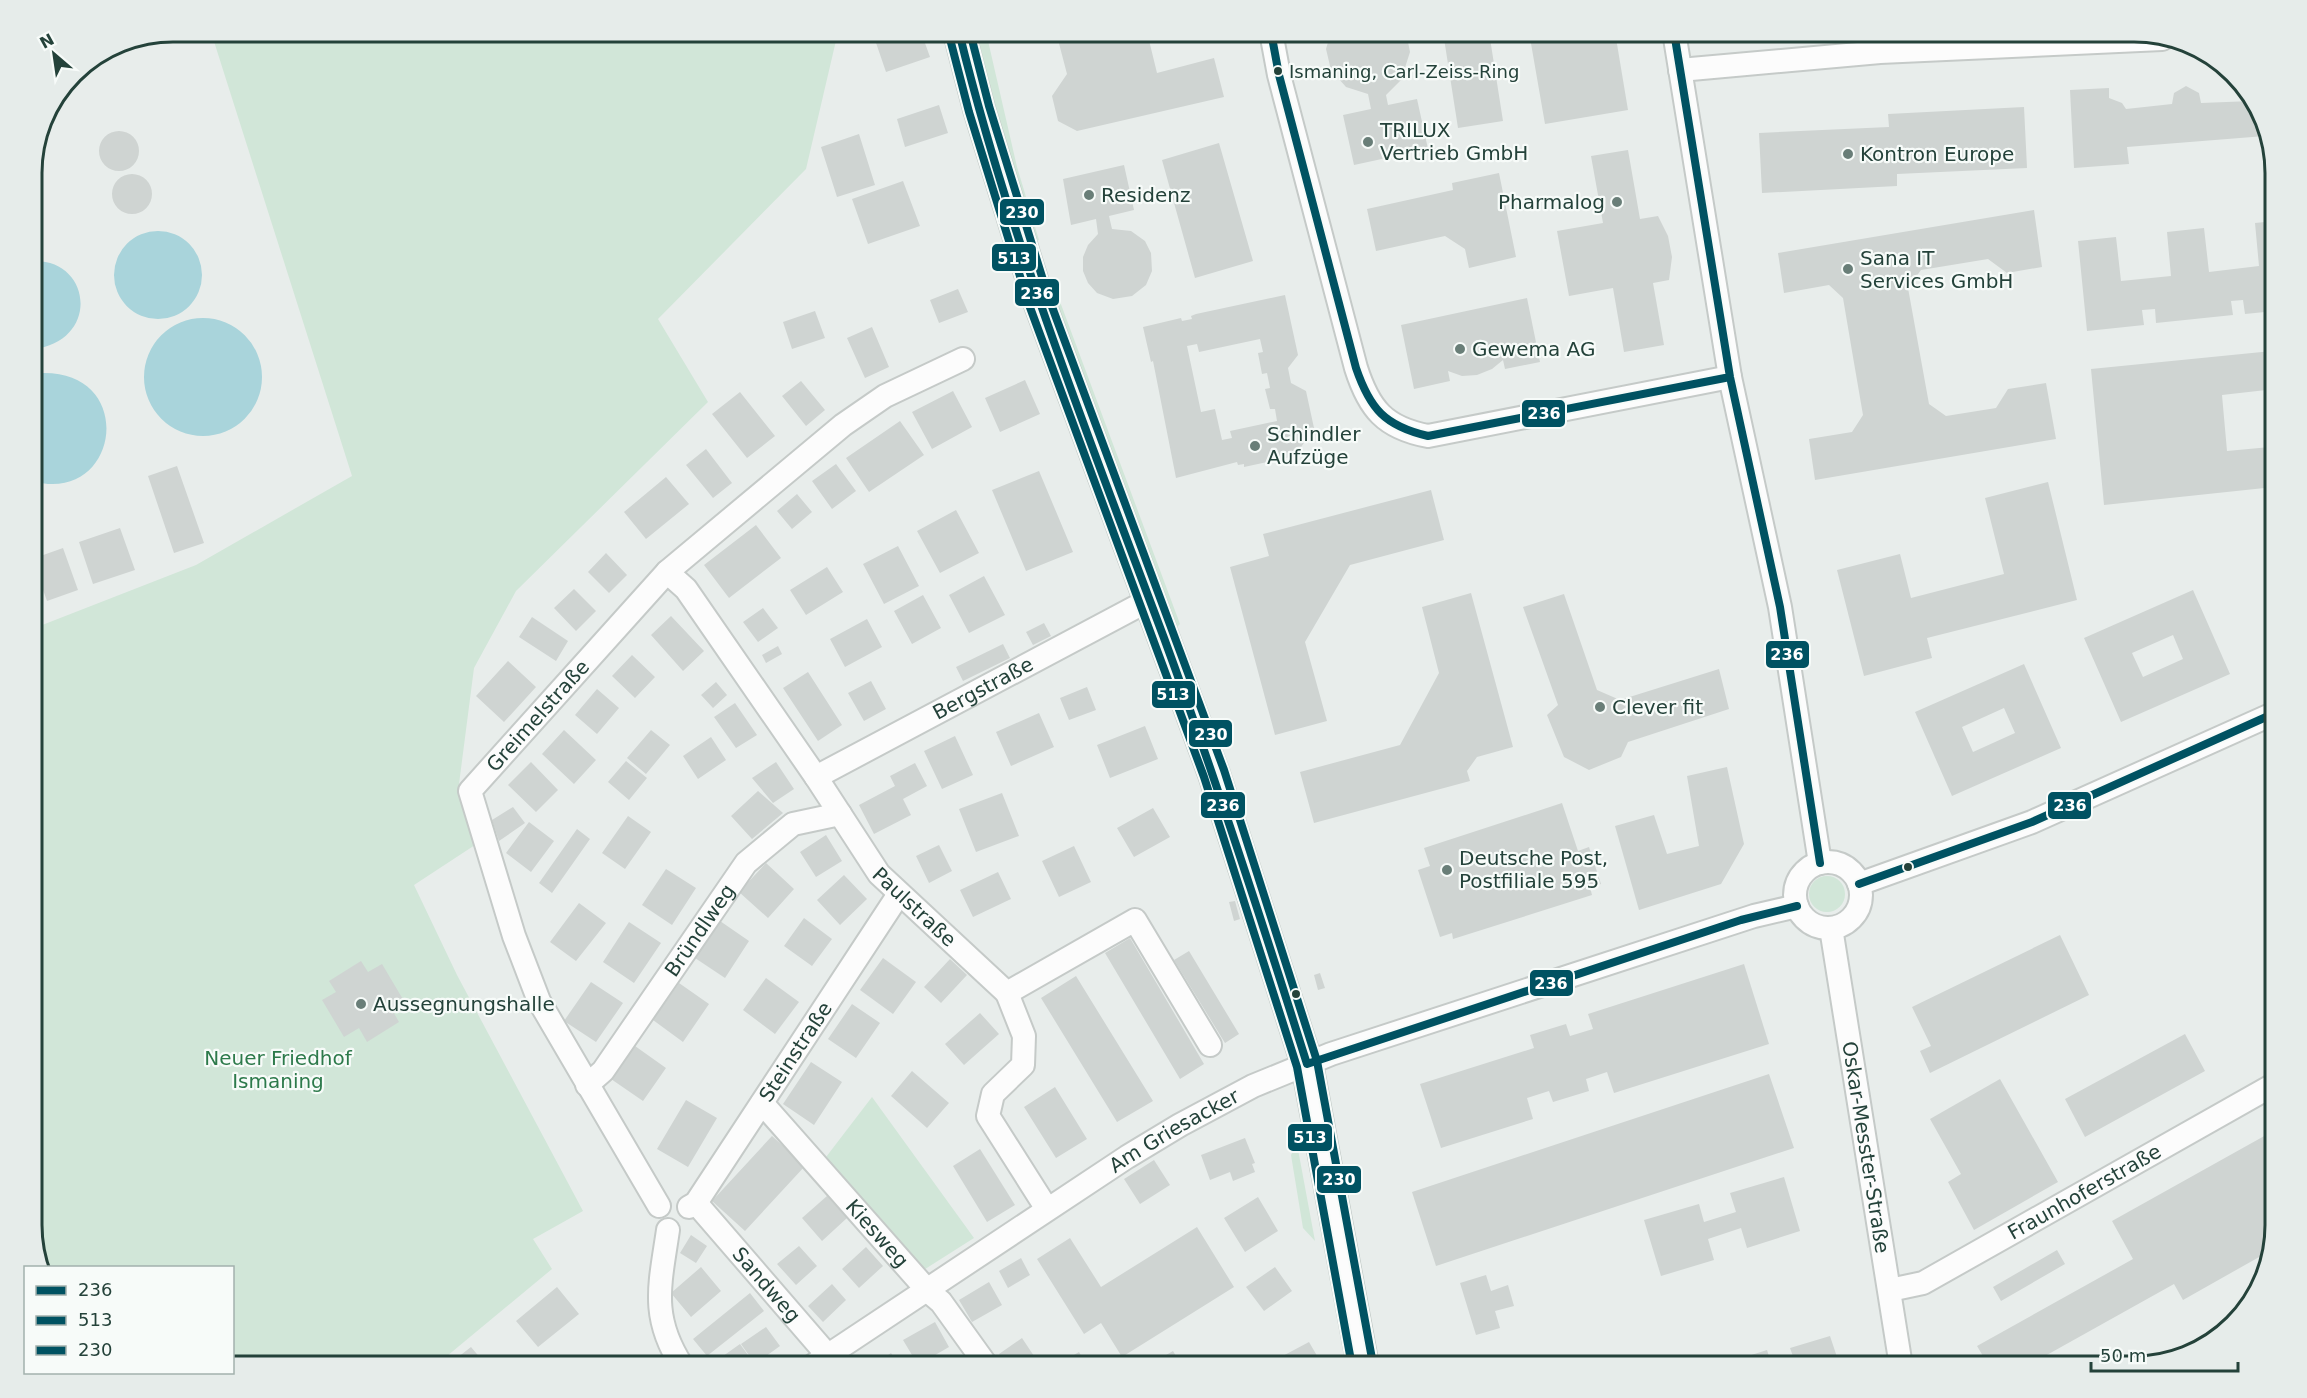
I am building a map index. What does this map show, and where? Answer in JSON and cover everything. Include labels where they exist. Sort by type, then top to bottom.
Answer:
[{"type":"main road","points":[[961,42],[990,147],[1038,299],[1236,838],[1307,1064],[1361,1356]]},
{"type":"street","points":[[1273,42],[1279,75],[1356,368],[1363,389],[1373,407],[1389,423],[1407,432],[1428,436],[1730,377]]},
{"type":"street","points":[[1676,42],[1730,377],[1780,607],[1820,863]]},
{"type":"street","points":[[1680,70],[1880,52],[2097,42]]},
{"type":"street","name":"Greimelstraße","points":[[659,1206],[539,1001],[514,936],[470,791],[667,572],[843,425],[885,396],[963,359]]},
{"type":"street","name":"Paulstraße","points":[[667,572],[686,589],[816,777],[879,874],[1007,993]]},
{"type":"street","name":"Bergstraße","points":[[816,777],[1149,600]]},
{"type":"street","points":[[1859,884],[2032,822],[2265,718]]},
{"type":"street","name":"Bründlweg","points":[[588,1085],[603,1071],[746,863],[793,824],[840,814]]},
{"type":"street","points":[[1820,863],[1839,864],[1848,868],[1859,884],[1861,894],[1856,913],[1840,926],[1831,928],[1814,925],[1806,920],[1797,906],[1795,895],[1802,875],[1820,863]]},
{"type":"street","name":"Steinstraße","points":[[693,1205],[899,894]]},
{"type":"street","name":"Am Griesacker","points":[[835,1356],[1047,1209],[1180,1125],[1254,1086],[1330,1054],[1719,927],[1797,906]]},
{"type":"street","points":[[1047,1209],[988,1116],[993,1094],[1023,1065],[1024,1036],[1007,993],[1135,921],[1210,1045]]},
{"type":"street","name":"Oskar-Messter-Straße","points":[[1831,928],[1900,1356]]},
{"type":"street","name":"Fraunhoferstraße","points":[[1890,1290],[1923,1282],[2265,1090]]},
{"type":"street","name":"Kiesweg","points":[[762,1102],[928,1291],[941,1302],[980,1356]]},
{"type":"street","points":[[677,1198],[693,1205],[687,1224],[677,1230],[668,1230],[660,1224],[657,1215],[659,1206],[667,1199],[677,1198]]},
{"type":"street","name":"Sandweg","points":[[693,1205],[821,1356]]},
{"type":"street","points":[[668,1230],[658,1302],[676,1356]]},
{"type":"green space","name":"Neuer Friedhof Ismaning","points":[[214,42],[836,42],[806,169],[658,319],[708,402],[516,591],[474,668],[459,784],[475,845],[414,885],[457,975],[583,1211],[533,1239],[552,1269],[447,1356],[234,1356],[234,1266],[49,1266],[42,1233],[42,625],[196,565],[352,476]]},
{"type":"green space","points":[[978,42],[988,42],[1017,167],[1039,240],[1029,238]]},
{"type":"green space","points":[[1059,299],[1180,624],[1174,630],[1052,305]]},
{"type":"green space","points":[[1827,876],[1839,882],[1845,894],[1839,906],[1827,912],[1815,906],[1809,894],[1815,882]]},
{"type":"green space","points":[[872,1097],[974,1238],[922,1271],[823,1161]]},
{"type":"green space","points":[[1297,1144],[1315,1241],[1303,1228],[1291,1155]]},
{"type":"water","points":[[158,231],[175,234],[189,244],[199,258],[202,275],[199,292],[189,306],[175,316],[158,319],[141,316],[127,306],[117,292],[114,275],[117,258],[127,244],[141,234]]},
{"type":"water","points":[[42,262],[52,264],[67,272],[77,285],[80,301],[78,317],[70,331],[55,343],[42,347]]},
{"type":"water","points":[[203,318],[226,322],[245,335],[258,354],[262,377],[258,400],[245,419],[226,432],[203,436],[180,432],[161,419],[148,400],[144,377],[148,354],[161,335],[180,322]]},
{"type":"water","points":[[42,373],[73,378],[94,393],[104,413],[106,436],[99,457],[84,474],[61,483],[42,482]]},
{"type":"building","points":[[876,42],[925,42],[930,57],[886,72]]},
{"type":"building","points":[[1059,42],[1149,42],[1157,73],[1214,58],[1224,97],[1077,131],[1058,121],[1052,96],[1067,74]]},
{"type":"building","points":[[1328,42],[1408,42],[1410,52],[1401,80],[1386,95],[1388,105],[1417,99],[1428,149],[1354,165],[1343,115],[1371,109],[1368,94],[1346,87],[1331,70],[1326,49]]},
{"type":"building","points":[[1445,42],[1491,42],[1503,121],[1458,128]]},
{"type":"building","points":[[1531,42],[1617,42],[1628,110],[1545,124]]},
{"type":"building","points":[[2186,86],[2199,93],[2201,103],[2244,101],[2259,136],[2127,147],[2129,164],[2074,168],[2070,90],[2109,88],[2109,98],[2122,103],[2126,109],[2172,104],[2174,93]]},
{"type":"building","points":[[939,105],[948,133],[905,147],[897,119]]},
{"type":"building","points":[[2024,107],[2027,168],[1897,174],[1897,186],[1762,193],[1759,133],[1889,127],[1888,114]]},
{"type":"building","points":[[119,131],[127,132],[133,137],[138,143],[138,159],[133,165],[127,170],[119,171],[111,170],[105,165],[100,159],[99,151],[100,143],[105,137],[111,132]]},
{"type":"building","points":[[859,134],[875,185],[837,197],[821,147]]},
{"type":"building","points":[[1219,143],[1253,261],[1195,278],[1162,160]]},
{"type":"building","points":[[1628,150],[1640,219],[1658,216],[1668,236],[1672,257],[1669,280],[1653,283],[1664,345],[1624,352],[1613,288],[1569,296],[1557,231],[1603,223],[1591,156]]},
{"type":"building","points":[[1124,165],[1134,210],[1109,216],[1112,229],[1131,231],[1145,241],[1151,253],[1152,271],[1146,285],[1132,296],[1113,299],[1097,293],[1088,283],[1083,271],[1083,257],[1088,245],[1098,234],[1096,219],[1071,225],[1063,179]]},
{"type":"building","points":[[1499,173],[1516,257],[1469,268],[1465,249],[1445,236],[1376,251],[1367,209],[1453,190],[1452,183]]},
{"type":"building","points":[[132,174],[140,175],[146,180],[151,186],[151,202],[146,208],[140,213],[132,214],[124,213],[118,208],[113,202],[112,194],[113,186],[118,180],[124,175]]},
{"type":"building","points":[[903,181],[920,226],[868,244],[852,199]]},
{"type":"building","points":[[2034,210],[2042,267],[2007,273],[1988,259],[1921,270],[1908,288],[1929,404],[1946,416],[1996,408],[2008,389],[2046,383],[2056,439],[1815,480],[1809,439],[1852,432],[1863,415],[1843,298],[1829,285],[1784,293],[1778,253]]},
{"type":"building","points":[[2265,222],[2265,312],[2245,314],[2243,300],[2231,301],[2233,315],[2156,323],[2155,309],[2142,310],[2144,325],[2087,331],[2078,241],[2116,237],[2121,281],[2171,276],[2167,232],[2204,228],[2209,272],[2259,266],[2255,223]]},
{"type":"building","points":[[958,289],[968,312],[939,323],[930,300]]},
{"type":"building","points":[[1285,295],[1298,355],[1288,368],[1291,383],[1306,391],[1314,428],[1295,456],[1244,467],[1244,464],[1238,465],[1237,462],[1176,478],[1153,361],[1151,362],[1143,327],[1181,318],[1182,321],[1192,319],[1191,316]],"holes":[[[1260,339],[1263,352],[1258,353],[1262,374],[1267,373],[1270,388],[1265,389],[1270,409],[1275,409],[1277,421],[1230,431],[1232,438],[1222,440],[1215,409],[1201,412],[1187,346],[1197,344],[1199,352]]]},
{"type":"building","points":[[1527,298],[1540,362],[1505,369],[1503,360],[1492,369],[1477,375],[1462,376],[1448,371],[1450,381],[1414,389],[1401,325]]},
{"type":"building","points":[[815,311],[825,338],[792,349],[783,322]]},
{"type":"building","points":[[872,327],[889,367],[865,378],[847,338]]},
{"type":"building","points":[[2265,352],[2265,390],[2222,395],[2227,451],[2265,447],[2265,488],[2104,505],[2091,369]]},
{"type":"building","points":[[1025,380],[1040,414],[1000,432],[985,398]]},
{"type":"building","points":[[801,381],[825,410],[806,426],[782,396]]},
{"type":"building","points":[[953,391],[972,427],[932,449],[912,412]]},
{"type":"building","points":[[740,392],[775,436],[747,458],[712,414]]},
{"type":"building","points":[[900,421],[924,455],[869,492],[846,458]]},
{"type":"building","points":[[706,449],[732,483],[713,498],[686,465]]},
{"type":"building","points":[[836,464],[856,491],[832,509],[812,481]]},
{"type":"building","points":[[177,466],[204,543],[174,553],[148,476]]},
{"type":"building","points":[[1039,471],[1073,552],[1026,571],[992,490]]},
{"type":"building","points":[[666,477],[689,504],[646,539],[624,512]]},
{"type":"building","points":[[2048,482],[2077,600],[1927,638],[1932,658],[1864,676],[1837,570],[1900,554],[1911,598],[2004,574],[1985,498]]},
{"type":"building","points":[[1431,490],[1444,540],[1350,565],[1305,642],[1327,721],[1275,735],[1230,567],[1269,556],[1263,534]]},
{"type":"building","points":[[797,494],[812,512],[792,529],[777,511]]},
{"type":"building","points":[[956,510],[979,553],[940,573],[917,531]]},
{"type":"building","points":[[756,525],[781,558],[729,598],[704,565]]},
{"type":"building","points":[[120,528],[135,570],[93,584],[79,542]]},
{"type":"building","points":[[898,546],[919,586],[884,604],[863,564]]},
{"type":"building","points":[[63,548],[78,590],[47,601],[42,587],[42,555]]},
{"type":"building","points":[[606,553],[627,575],[609,593],[588,572]]},
{"type":"building","points":[[827,567],[843,592],[806,615],[790,590]]},
{"type":"building","points":[[984,576],[1005,615],[969,633],[949,595]]},
{"type":"building","points":[[574,589],[596,611],[576,631],[554,608]]},
{"type":"building","points":[[2193,590],[2230,674],[2121,722],[2084,638]],"holes":[[[2173,635],[2183,659],[2143,677],[2132,653]]]},
{"type":"building","points":[[1471,593],[1513,747],[1477,757],[1467,771],[1470,781],[1314,823],[1300,772],[1400,745],[1439,673],[1422,607]]},
{"type":"building","points":[[1564,594],[1597,690],[1620,700],[1719,669],[1729,709],[1628,742],[1621,757],[1589,770],[1564,757],[1547,715],[1558,705],[1523,607]]},
{"type":"building","points":[[923,595],[941,628],[912,644],[894,611]]},
{"type":"building","points":[[763,608],[778,628],[758,642],[743,622]]},
{"type":"building","points":[[671,616],[704,651],[683,671],[651,635]]},
{"type":"building","points":[[532,617],[568,641],[556,661],[519,637]]},
{"type":"building","points":[[867,619],[882,647],[845,667],[830,639]]},
{"type":"building","points":[[1044,623],[1051,636],[1033,645],[1026,632]]},
{"type":"building","points":[[1003,644],[1010,658],[963,681],[956,667]]},
{"type":"building","points":[[778,646],[782,654],[766,663],[762,655]]},
{"type":"building","points":[[632,655],[655,677],[635,698],[612,676]]},
{"type":"building","points":[[508,661],[536,687],[504,722],[476,696]]},
{"type":"building","points":[[2024,664],[2061,748],[1952,796],[1915,712]],"holes":[[[2004,708],[2015,733],[1973,752],[1962,727]]]},
{"type":"building","points":[[808,672],[842,725],[818,741],[783,688]]},
{"type":"building","points":[[871,681],[886,709],[864,721],[848,693]]},
{"type":"building","points":[[716,682],[727,695],[713,708],[701,695]]},
{"type":"building","points":[[1087,687],[1096,710],[1069,720],[1060,698]]},
{"type":"building","points":[[597,689],[619,708],[597,734],[575,715]]},
{"type":"building","points":[[735,703],[757,735],[736,748],[714,717]]},
{"type":"building","points":[[1039,713],[1054,747],[1011,766],[996,732]]},
{"type":"building","points":[[1145,726],[1158,759],[1110,778],[1097,745]]},
{"type":"building","points":[[564,730],[596,760],[574,784],[542,754]]},
{"type":"building","points":[[651,730],[670,745],[646,774],[627,758]]},
{"type":"building","points":[[955,736],[973,775],[942,789],[924,751]]},
{"type":"building","points":[[711,737],[726,760],[698,779],[683,756]]},
{"type":"building","points":[[626,761],[647,778],[629,800],[608,782]]},
{"type":"building","points":[[531,762],[558,790],[536,812],[508,785]]},
{"type":"building","points":[[776,762],[794,789],[773,803],[752,778]]},
{"type":"building","points":[[915,763],[927,786],[903,799],[911,815],[874,834],[859,805],[895,786],[890,776]]},
{"type":"building","points":[[1727,767],[1744,844],[1721,884],[1639,910],[1615,826],[1654,815],[1667,854],[1699,846],[1687,776]]},
{"type":"building","points":[[758,791],[783,813],[752,839],[731,816]]},
{"type":"building","points":[[1002,793],[1019,836],[976,852],[959,809]]},
{"type":"building","points":[[1562,803],[1578,851],[1589,847],[1601,884],[1590,887],[1592,895],[1453,939],[1452,933],[1440,937],[1418,870],[1430,866],[1424,848]]},
{"type":"building","points":[[513,807],[525,823],[499,841],[492,820]]},
{"type":"building","points":[[1153,808],[1170,837],[1134,857],[1117,828]]},
{"type":"building","points":[[628,816],[651,832],[625,869],[602,853]]},
{"type":"building","points":[[529,822],[554,841],[531,872],[506,853]]},
{"type":"building","points":[[577,829],[590,839],[552,893],[539,883]]},
{"type":"building","points":[[826,835],[842,861],[816,877],[800,852]]},
{"type":"building","points":[[939,845],[952,871],[929,883],[916,856]]},
{"type":"building","points":[[1074,846],[1091,882],[1059,897],[1042,861]]},
{"type":"building","points":[[766,863],[794,889],[768,918],[739,892]]},
{"type":"building","points":[[666,869],[696,888],[672,925],[642,905]]},
{"type":"building","points":[[998,872],[1011,899],[973,917],[960,890]]},
{"type":"building","points":[[844,875],[867,899],[840,925],[817,900]]},
{"type":"building","points":[[1235,901],[1240,919],[1234,921],[1229,902]]},
{"type":"building","points":[[579,903],[606,923],[576,961],[550,942]]},
{"type":"building","points":[[804,918],[832,939],[812,966],[784,946]]},
{"type":"building","points":[[720,921],[749,941],[725,978],[695,958]]},
{"type":"building","points":[[629,922],[661,943],[634,983],[603,962]]},
{"type":"building","points":[[2060,935],[2089,995],[1930,1073],[1920,1051],[1931,1046],[1912,1007]]},
{"type":"building","points":[[1130,938],[1204,1064],[1180,1079],[1105,953]]},
{"type":"building","points":[[1189,951],[1239,1034],[1225,1043],[1174,960]]},
{"type":"building","points":[[883,958],[916,982],[893,1014],[860,990]]},
{"type":"building","points":[[950,959],[967,975],[941,1003],[924,987]]},
{"type":"building","name":"Aussegnungshalle","points":[[361,961],[368,972],[382,964],[404,1001],[391,1008],[399,1022],[367,1042],[359,1028],[344,1037],[322,1000],[336,992],[329,981]]},
{"type":"building","points":[[1744,964],[1769,1044],[1614,1093],[1607,1072],[1586,1079],[1589,1091],[1553,1102],[1549,1091],[1527,1098],[1533,1119],[1441,1148],[1420,1084],[1534,1048],[1530,1035],[1566,1024],[1570,1036],[1593,1029],[1588,1014]]},
{"type":"building","points":[[1320,973],[1325,988],[1318,990],[1314,975]]},
{"type":"building","points":[[1076,976],[1153,1101],[1117,1122],[1041,998]]},
{"type":"building","points":[[766,978],[799,1002],[775,1034],[743,1010]]},
{"type":"building","points":[[591,982],[623,1003],[596,1042],[564,1021]]},
{"type":"building","points":[[679,983],[709,1004],[683,1042],[653,1020]]},
{"type":"building","points":[[852,1004],[880,1023],[856,1058],[828,1039]]},
{"type":"building","points":[[980,1013],[999,1034],[964,1065],[945,1044]]},
{"type":"building","points":[[2185,1034],[2205,1071],[2085,1137],[2065,1099]]},
{"type":"building","points":[[635,1046],[666,1068],[643,1101],[611,1079]]},
{"type":"building","points":[[811,1062],[842,1082],[814,1125],[783,1104]]},
{"type":"building","points":[[912,1071],[949,1103],[927,1128],[891,1096]]},
{"type":"building","points":[[1769,1074],[1794,1148],[1436,1266],[1412,1192]]},
{"type":"building","points":[[2000,1079],[2058,1182],[1974,1230],[1948,1182],[1961,1174],[1930,1119]]},
{"type":"building","points":[[1055,1087],[1087,1139],[1056,1158],[1024,1107]]},
{"type":"building","points":[[686,1100],[717,1118],[688,1167],[657,1149]]},
{"type":"building","points":[[772,1136],[805,1166],[745,1231],[712,1201]]},
{"type":"building","points":[[2265,1136],[2265,1225],[2262,1256],[2183,1300],[2174,1284],[2045,1356],[1983,1356],[1977,1346],[2133,1259],[2112,1221]]},
{"type":"building","points":[[1245,1138],[1255,1163],[1252,1164],[1255,1172],[1233,1181],[1230,1172],[1210,1180],[1201,1155]]},
{"type":"building","points":[[980,1149],[1015,1205],[987,1222],[953,1166]]},
{"type":"building","points":[[1154,1160],[1170,1185],[1140,1204],[1124,1179]]},
{"type":"building","points":[[1784,1177],[1800,1231],[1747,1248],[1741,1228],[1708,1239],[1714,1260],[1661,1276],[1644,1220],[1699,1204],[1704,1222],[1736,1212],[1730,1193]]},
{"type":"building","points":[[827,1196],[847,1218],[822,1241],[802,1218]]},
{"type":"building","points":[[1258,1197],[1278,1231],[1245,1252],[1224,1218]]},
{"type":"building","points":[[1197,1227],[1234,1287],[1121,1356],[1101,1323],[1084,1334],[1037,1259],[1070,1238],[1101,1287]]},
{"type":"building","points":[[691,1235],[707,1246],[696,1263],[680,1253]]},
{"type":"building","points":[[799,1246],[817,1266],[796,1285],[777,1264]]},
{"type":"building","points":[[866,1247],[883,1266],[859,1288],[842,1269]]},
{"type":"building","points":[[2057,1250],[2065,1264],[2001,1301],[1993,1287]]},
{"type":"building","points":[[1021,1258],[1030,1275],[1008,1288],[999,1271]]},
{"type":"building","points":[[701,1267],[721,1291],[691,1317],[671,1293]]},
{"type":"building","points":[[1275,1267],[1292,1291],[1264,1311],[1246,1287]]},
{"type":"building","points":[[1486,1275],[1491,1291],[1508,1285],[1514,1306],[1495,1311],[1500,1328],[1476,1335],[1460,1283]]},
{"type":"building","points":[[989,1282],[1002,1305],[972,1322],[959,1300]]},
{"type":"building","points":[[832,1284],[846,1300],[823,1322],[808,1306]]},
{"type":"building","points":[[557,1287],[579,1314],[538,1347],[516,1321]]},
{"type":"building","points":[[750,1293],[764,1311],[707,1356],[693,1339]]},
{"type":"building","points":[[935,1322],[949,1347],[934,1356],[913,1356],[903,1340]]},
{"type":"building","points":[[766,1327],[780,1346],[766,1356],[749,1356],[741,1344]]},
{"type":"building","points":[[1830,1336],[1837,1356],[1793,1356],[1790,1348]]},
{"type":"building","points":[[1022,1338],[1034,1356],[1000,1356],[999,1354]]},
{"type":"building","points":[[1309,1342],[1317,1356],[1283,1356]]},
{"type":"building","points":[[740,1344],[749,1356],[723,1356]]},
{"type":"building","points":[[471,1347],[479,1356],[459,1356]]},
{"type":"building","points":[[1767,1350],[1769,1356],[1748,1356]]},
{"type":"building","points":[[1173,1351],[1176,1356],[1164,1356]]},
{"type":"transit line","name":"513","points":[[951,42],[969,112],[1028,302],[1204,777],[1297,1067],[1350,1356]]},
{"type":"transit line","name":"236","points":[[962,42],[979,110],[1026,262],[1202,744],[1307,1064]]},
{"type":"transit line","name":"230","points":[[973,42],[989,106],[1048,296],[1224,770],[1317,1061],[1372,1356]]},
{"type":"transit line","name":"236","points":[[1273,42],[1279,75],[1356,368],[1367,395],[1381,414],[1390,421],[1428,436],[1730,377]]},
{"type":"transit line","name":"236","points":[[1676,42],[1730,377],[1780,607],[1820,863]]},
{"type":"transit line","name":"236","points":[[1859,884],[2032,822],[2265,717]]},
{"type":"transit line","name":"236","points":[[1307,1064],[1741,920],[1797,906]]},
{"type":"place","name":"Ismaning, Carl-Zeiss-Ring","points":[[1278,71]]},
{"type":"place","name":"TRILUX Vertrieb GmbH","points":[[1368,142]]},
{"type":"place","name":"Kontron Europe","points":[[1848,154]]},
{"type":"place","name":"Residenz","points":[[1089,195]]},
{"type":"place","name":"Pharmalog","points":[[1617,202]]},
{"type":"place","name":"Sana IT Services GmbH","points":[[1848,269]]},
{"type":"place","name":"Gewema AG","points":[[1460,349]]},
{"type":"place","name":"Schindler Aufzüge","points":[[1255,446]]},
{"type":"place","name":"Clever fit","points":[[1600,707]]},
{"type":"place","name":"Deutsche Post, Postfiliale 595","points":[[1447,870]]},
{"type":"place","name":"Aussegnungshalle","points":[[361,1004]]}]
